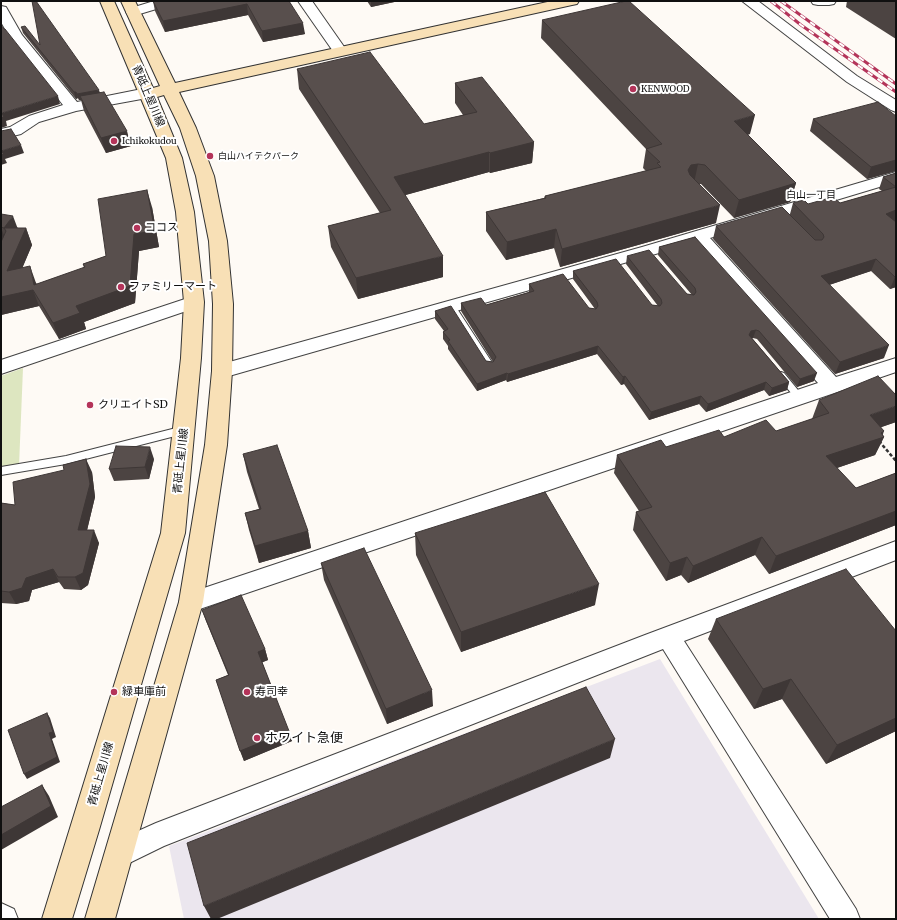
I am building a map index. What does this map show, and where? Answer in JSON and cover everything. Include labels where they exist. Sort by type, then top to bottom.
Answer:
[{"type":"main road","name":"青砥上星川線","points":[[57,919],[173,533],[184,429],[194,302],[185,212],[174,158],[107,1]]},
{"type":"main road","points":[[147,94],[572,1]]},
{"type":"main road","name":"青砥上星川線","points":[[100,919],[192,602],[216,445],[222,371],[223,304],[218,241],[205,176],[188,128],[130,6]]},
{"type":"street","points":[[130,6],[168,1]]},
{"type":"street","points":[[305,1],[340,51]]},
{"type":"street","points":[[749,1],[852,80],[896,107]]},
{"type":"street","points":[[818,1],[829,1]]},
{"type":"street","points":[[1,10],[14,43],[42,70],[73,107]]},
{"type":"street","points":[[1,134],[15,130],[34,119],[73,107],[147,94]]},
{"type":"street","points":[[222,371],[451,306],[566,280],[651,254],[698,236],[725,221],[780,214],[896,177]]},
{"type":"street","points":[[698,236],[833,387]]},
{"type":"street","points":[[1,368],[194,302]]},
{"type":"street","points":[[192,602],[799,397],[896,366]]},
{"type":"street","points":[[118,854],[156,836],[896,550]]},
{"type":"street","points":[[669,637],[846,919]]},
{"type":"lane","points":[[451,306],[490,366]]},
{"type":"lane","points":[[773,366],[799,397]]},
{"type":"lane","points":[[1,471],[66,460],[184,429]]},
{"type":"path","points":[[877,438],[896,460]]},
{"type":"shaded area","points":[[660,659],[819,919],[184,919],[169,846]]},
{"type":"green space","points":[[23,368],[19,466],[1,468],[1,376]]},
{"type":"building","points":[[32,1],[36,1],[99,90],[77,94],[74,92],[21,27],[25,26],[40,45]]},
{"type":"building","points":[[153,1],[289,1],[303,23],[262,31],[247,4],[163,21]]},
{"type":"building","points":[[629,1],[755,115],[734,121],[796,183],[739,200],[705,165],[691,165],[688,170],[690,175],[720,205],[562,249],[556,229],[507,242],[486,212],[546,198],[545,196],[661,167],[657,163],[660,162],[646,149],[662,144],[542,20]]},
{"type":"building","points":[[1,25],[58,96],[2,113],[4,117],[1,118]]},
{"type":"building","points":[[370,52],[424,124],[477,112],[455,83],[482,77],[534,142],[489,152],[394,177],[443,256],[356,278],[328,226],[391,210],[297,69]]},
{"type":"building","points":[[104,92],[127,131],[101,138],[80,96]]},
{"type":"building","points":[[878,102],[896,116],[896,160],[871,167],[813,119]]},
{"type":"building","points":[[11,129],[21,145],[1,151],[1,131]]},
{"type":"building","points":[[896,173],[896,187],[883,177]]},
{"type":"building","points":[[896,187],[896,210],[886,214],[896,222],[896,277],[876,259],[821,276],[889,345],[840,362],[716,226],[782,207],[815,240],[822,240],[824,237],[823,234],[793,203],[804,200],[808,204],[833,197],[840,203]]},
{"type":"building","points":[[147,190],[155,231],[134,234],[130,286],[76,306],[80,313],[53,323],[33,290],[1,297],[1,242],[6,231],[4,228],[26,228],[7,271],[30,266],[34,285],[85,267],[83,264],[106,256],[98,199]]},
{"type":"building","points":[[1,214],[13,216],[4,228],[1,227]]},
{"type":"building","points":[[695,237],[817,373],[800,379],[759,331],[756,330],[751,331],[749,335],[789,382],[772,388],[766,382],[708,404],[701,396],[651,412],[625,376],[623,377],[598,346],[508,374],[507,373],[477,384],[448,341],[450,340],[443,332],[448,329],[435,311],[451,306],[486,361],[493,362],[496,357],[461,303],[481,298],[486,305],[534,291],[529,284],[563,274],[589,308],[596,309],[598,306],[597,302],[573,271],[616,259],[652,305],[660,306],[662,303],[661,299],[627,256],[649,250],[687,294],[694,295],[696,292],[695,288],[659,247]]},
{"type":"building","points":[[878,376],[896,395],[896,406],[870,415],[884,431],[881,433],[884,437],[826,456],[856,488],[896,473],[896,511],[776,556],[762,537],[693,566],[687,557],[670,563],[636,512],[652,507],[617,455],[661,440],[666,447],[719,430],[724,437],[766,420],[776,431],[829,413],[819,400]]},
{"type":"building","points":[[277,445],[308,531],[255,546],[245,513],[261,509],[243,454]]},
{"type":"building","points":[[116,446],[150,447],[145,467],[109,469]]},
{"type":"building","points":[[86,459],[90,484],[78,530],[94,530],[83,573],[75,577],[58,577],[53,569],[26,578],[22,588],[9,592],[1,591],[1,503],[15,505],[13,482],[64,470],[63,465]]},
{"type":"building","points":[[545,492],[599,584],[461,632],[415,533]]},
{"type":"building","points":[[364,548],[432,690],[386,709],[321,563]]},
{"type":"building","points":[[846,569],[896,631],[896,718],[837,745],[791,679],[763,689],[716,619]]},
{"type":"building","points":[[241,595],[265,649],[258,652],[289,731],[240,751],[216,680],[229,675],[202,610]]},
{"type":"building","points":[[586,687],[615,739],[204,906],[187,843]]},
{"type":"building","points":[[47,713],[53,732],[49,733],[57,757],[24,774],[8,730]]},
{"type":"building","points":[[42,785],[51,806],[1,835],[1,807]]},
{"type":"railway","points":[[771,1],[801,25],[896,92]]},
{"type":"railway","points":[[781,1],[896,84]]},
{"type":"place","name":"KENWOOD","points":[[633,89]]},
{"type":"place","name":"Ichikokudou","points":[[114,141]]},
{"type":"place","name":"白山ハイテクパーク","points":[[210,156]]},
{"type":"place","name":"ココス","points":[[137,228]]},
{"type":"place","name":"ファミリーマート","points":[[121,287]]},
{"type":"place","name":"クリエイトSD","points":[[90,405]]},
{"type":"place","name":"緑車庫前","points":[[114,692]]},
{"type":"place","name":"寿司幸","points":[[247,692]]},
{"type":"place","name":"ホワイト急便","points":[[257,738]]},
{"type":"district","name":"白山一丁目","points":[[811,195]]}]
